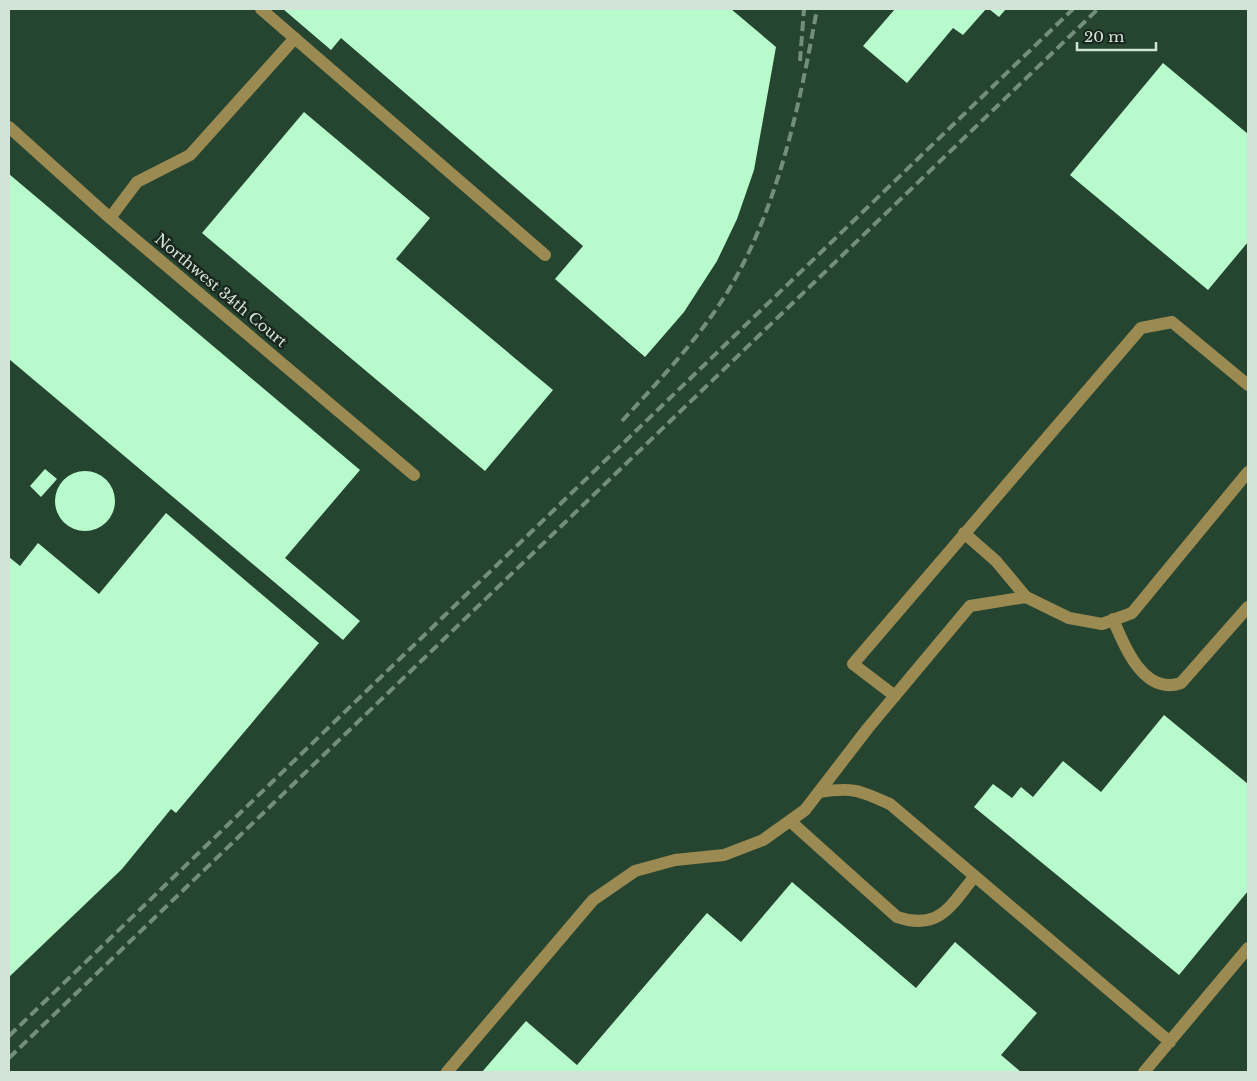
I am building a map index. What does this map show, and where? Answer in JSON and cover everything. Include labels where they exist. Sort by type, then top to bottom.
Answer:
[{"type":"street","points":[[261,9],[546,255]]},
{"type":"street","points":[[110,218],[137,182],[190,155],[295,38]]},
{"type":"street","name":"Northwest 34th Court","points":[[9,127],[110,218],[414,475]]},
{"type":"street","points":[[895,696],[853,664],[1141,328],[1172,322],[1248,385]]},
{"type":"street","points":[[964,533],[996,561],[1026,597],[1069,618],[1102,624],[1132,613],[1248,472]]},
{"type":"street","points":[[447,1072],[593,900],[635,872],[675,860],[724,855],[763,840],[805,810],[895,696],[970,606],[1026,597]]},
{"type":"street","points":[[1113,619],[1126,650],[1134,663],[1159,684],[1172,687],[1181,683],[1248,607]]},
{"type":"street","points":[[819,792],[845,788],[865,793],[890,804],[1170,1042]]},
{"type":"street","points":[[790,821],[897,917],[912,922],[928,921],[941,916],[975,876]]},
{"type":"street","points":[[1144,1072],[1248,948]]},
{"type":"building","points":[[283,9],[731,9],[776,47],[754,170],[737,219],[717,261],[684,312],[645,357],[555,279],[583,246],[341,38],[331,50]]},
{"type":"building","points":[[895,9],[986,9],[963,35],[953,28],[907,83],[863,46]]},
{"type":"building","points":[[989,9],[1006,9],[999,17]]},
{"type":"building","points":[[1163,63],[1248,134],[1248,242],[1208,290],[1070,175]]},
{"type":"building","points":[[304,112],[430,218],[396,259],[553,390],[485,471],[202,233]]},
{"type":"building","points":[[9,174],[360,470],[285,558],[360,621],[343,640],[9,359]]},
{"type":"building","points":[[45,469],[57,479],[41,497],[30,486]]},
{"type":"building","points":[[79,471],[91,471],[102,476],[110,484],[115,495],[113,513],[102,526],[91,531],[79,531],[68,526],[60,518],[55,507],[55,495],[60,484],[68,476]]},
{"type":"building","points":[[166,513],[319,643],[176,813],[171,809],[122,869],[9,977],[9,557],[20,566],[38,543],[99,594]]},
{"type":"building","points":[[1164,715],[1248,784],[1248,891],[1179,975],[974,807],[993,784],[1012,798],[1021,787],[1033,797],[1063,761],[1101,792]]},
{"type":"building","points":[[792,882],[916,988],[955,942],[1037,1013],[1001,1055],[1021,1072],[482,1072],[526,1021],[577,1065],[707,913],[741,942]]},
{"type":"railway","points":[[800,61],[804,9]]},
{"type":"railway","points":[[622,421],[687,348],[717,308],[742,266],[756,236],[780,173],[797,108],[817,9]]},
{"type":"railway","points":[[9,1036],[1073,9]]},
{"type":"railway","points":[[9,1058],[1098,9]]}]
